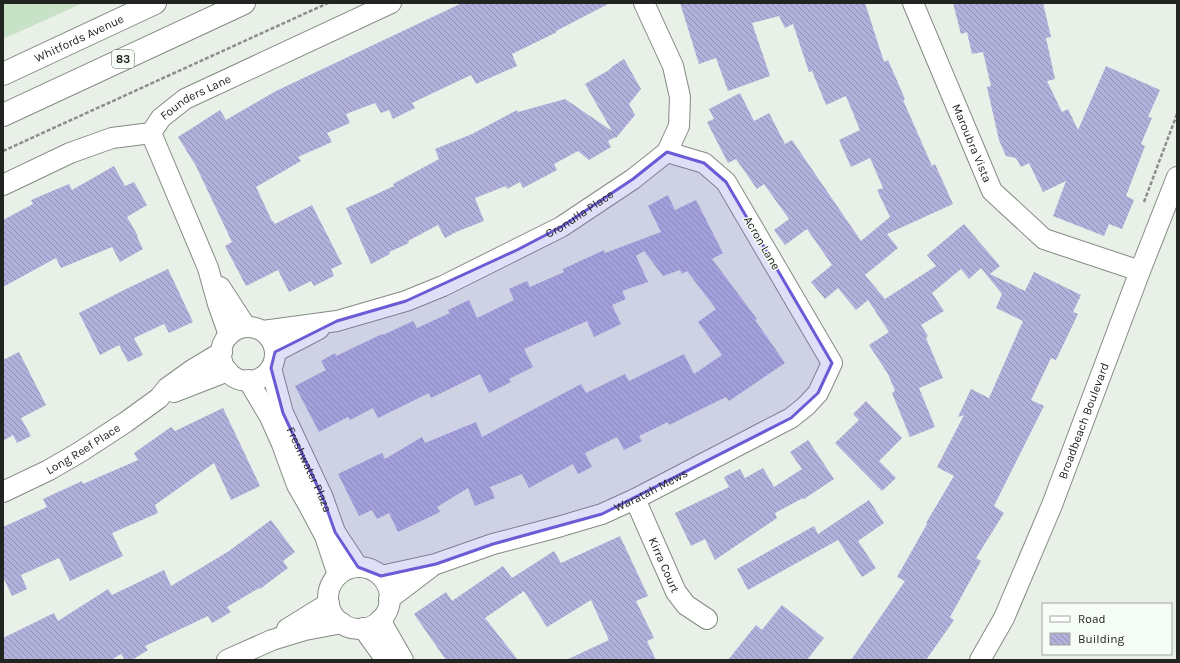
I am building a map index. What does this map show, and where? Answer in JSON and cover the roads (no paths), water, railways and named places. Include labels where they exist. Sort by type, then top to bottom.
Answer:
[{"type":"main road","name":"Whitfords Avenue","points":[[3,74],[155,3]]},
{"type":"main road","name":"83","points":[[3,115],[244,3]]},
{"type":"street","name":"Founders Lane","points":[[3,185],[70,153],[112,138],[151,133],[161,118],[185,99],[391,3]]},
{"type":"street","name":"Cronulla Place","points":[[240,336],[337,321],[406,301],[443,286],[517,250],[568,222],[633,179],[666,152],[679,126],[680,97],[673,66],[644,3]]},
{"type":"street","name":"Maroubra Vista","points":[[913,3],[992,191],[1044,239],[1140,271]]},
{"type":"street","points":[[151,133],[208,268],[240,336]]},
{"type":"street","name":"Acron Lane","points":[[666,152],[704,163],[726,182],[832,363]]},
{"type":"street","name":"Broadbeach Boulevard","points":[[980,660],[1004,618],[1052,506],[1140,271],[1177,177]]},
{"type":"street","name":"Cronulla Place","points":[[273,360],[305,335],[337,321]]},
{"type":"street","points":[[240,336],[272,340],[273,360],[263,376],[254,380],[237,378],[228,371],[223,362],[240,336]]},
{"type":"street","name":"Long Reef Place","points":[[159,398],[167,388],[240,336]]},
{"type":"street","name":"Freshwater Plaza","points":[[273,360],[283,413],[323,498],[335,532],[358,567]]},
{"type":"street","name":"Waratah Mews","points":[[381,576],[436,564],[493,544],[602,514],[635,499],[791,418],[806,406],[818,393],[832,363]]},
{"type":"street","name":"Long Reef Place","points":[[3,492],[49,470],[119,426],[159,398],[228,371]]},
{"type":"street","name":"Freshwater Plaza","points":[[248,380],[270,417],[297,485],[325,536],[338,575]]},
{"type":"street","name":"Kirra Court","points":[[635,499],[676,592],[686,605],[706,619]]},
{"type":"street","name":"Waratah Mews","points":[[390,599],[436,564]]},
{"type":"street","points":[[358,567],[370,569],[381,576],[388,587],[390,599],[387,610],[371,624],[352,627],[342,623],[333,614],[328,594],[331,585],[338,575],[347,569],[358,567]]},
{"type":"street","points":[[272,640],[329,602]]},
{"type":"street","points":[[227,660],[272,640],[305,630],[342,623]]},
{"type":"street","points":[[371,624],[386,660]]},
{"type":"street","points":[[371,624],[404,660]]}]
